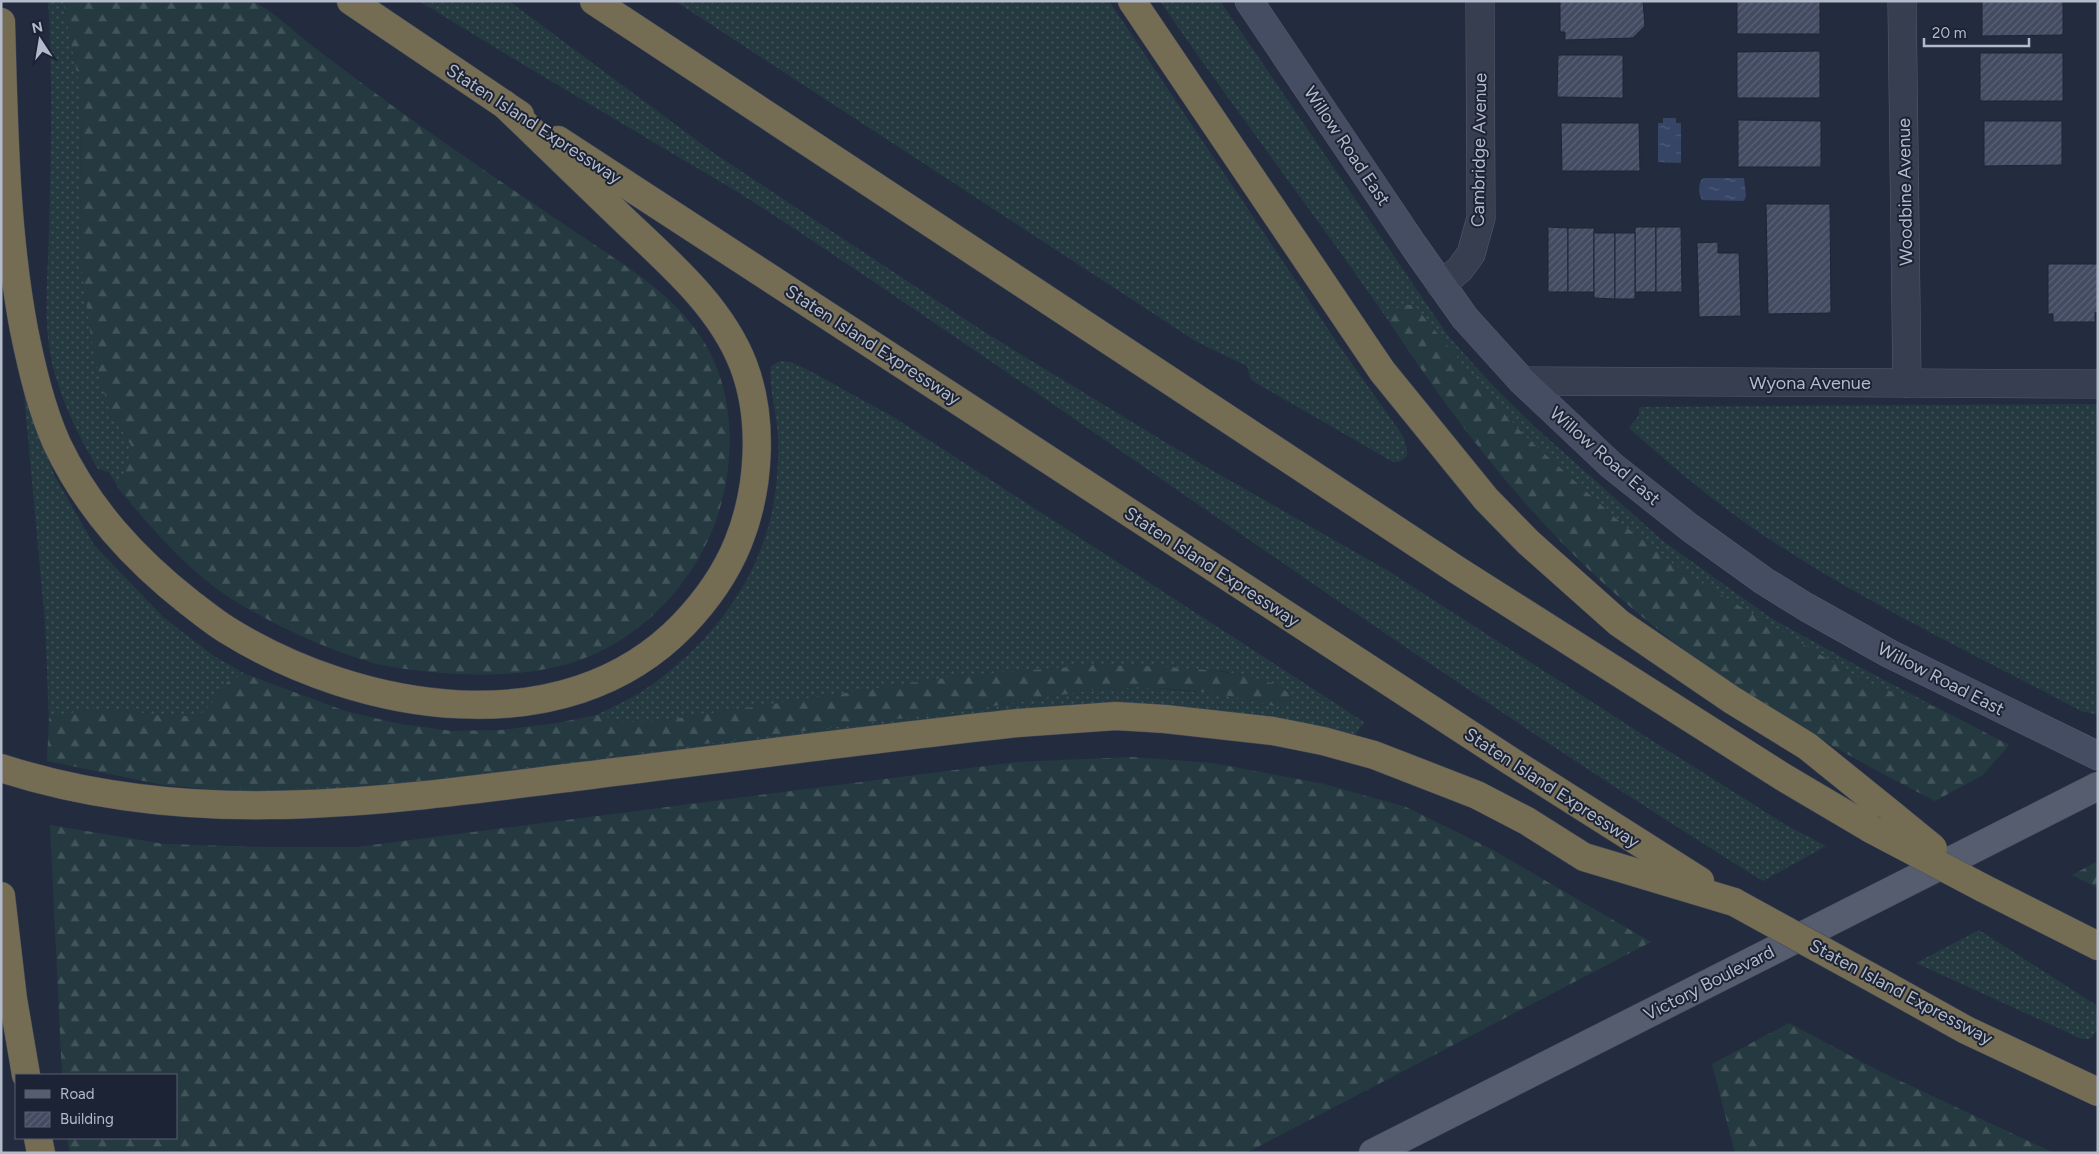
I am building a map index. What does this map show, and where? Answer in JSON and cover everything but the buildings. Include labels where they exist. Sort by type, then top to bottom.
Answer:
[{"type":"highway","name":"Staten Island Expressway","points":[[351,1],[504,104],[1500,755],[1734,902],[1966,1030],[2098,1092]]},
{"type":"highway","points":[[594,1],[1457,570],[1783,777],[1883,823],[1983,888],[2098,946]]},
{"type":"highway","points":[[1132,1],[1382,371],[1486,499],[1535,548],[1619,622],[1732,700],[1806,746],[1883,823]]},
{"type":"highway","points":[[1,22],[12,247],[19,304],[27,346],[45,413],[72,472],[106,524],[159,579],[223,628],[258,648],[327,677],[376,692],[448,703],[516,704],[581,690],[610,679],[663,645],[703,603],[721,580],[733,557],[750,505],[755,472],[753,405],[744,366],[718,318],[679,273],[504,104]]},
{"type":"highway","points":[[1,768],[58,783],[172,804],[274,806],[366,802],[1018,723],[1116,716],[1166,719],[1273,731],[1374,755],[1477,795],[1527,821],[1584,857],[1734,902]]},
{"type":"highway","points":[[1,896],[13,999],[26,1074]]},
{"type":"highway","points":[[38,1139],[41,1153]]},
{"type":"main road","name":"Willow Road East","points":[[1249,1],[1441,285],[1492,350],[1522,382],[1611,465],[1689,527],[1764,581],[1890,654],[2098,756]]},
{"type":"main road","name":"Victory Boulevard","points":[[1373,1153],[1412,1144],[2098,786]]},
{"type":"street","name":"Cambridge Avenue","points":[[1441,285],[1460,269],[1471,254],[1481,218],[1480,1]]},
{"type":"street","name":"Woodbine Avenue","points":[[1902,1],[1907,383]]},
{"type":"street","name":"Wyona Avenue","points":[[1522,382],[2098,384]]},
{"type":"green space","points":[[48,1],[63,1],[81,94],[80,257],[109,408],[133,449],[119,489],[109,472],[98,469],[83,443],[64,401],[51,358],[47,327],[51,117]]},
{"type":"green space","points":[[63,1],[244,1],[255,3],[277,17],[315,48],[412,120],[636,273],[665,296],[691,323],[712,356],[725,394],[730,433],[724,492],[715,522],[703,551],[686,577],[666,602],[643,624],[618,642],[590,656],[560,666],[532,671],[502,674],[458,674],[385,666],[324,646],[289,631],[240,604],[205,580],[189,566],[146,521],[119,489],[133,449],[109,408],[94,358],[80,257],[81,94]]},
{"type":"green space","points":[[419,1],[509,1],[715,154],[989,335],[1208,468],[1390,572],[1786,825],[1826,846],[1763,881],[1508,717],[1009,374],[758,205]]},
{"type":"green space","points":[[675,1],[1109,1],[1338,344],[1403,436],[1407,456],[1399,462],[1393,462],[1251,380],[1247,366],[1197,342]]},
{"type":"green space","points":[[1160,1],[1220,1],[1449,337],[1496,389],[1534,426],[1663,541],[1771,618],[1938,708],[1867,683],[1685,573],[1621,523],[1523,434],[1482,388],[1414,305],[1398,308],[1388,320]]},
{"type":"green space","points":[[1403,305],[1414,305],[1482,388],[1523,434],[1621,523],[1685,573],[1867,683],[1938,708],[2009,745],[1983,775],[1935,801],[1803,729],[1760,702],[1678,645],[1601,581],[1571,552],[1514,490],[1487,457],[1435,389],[1388,320],[1392,311]]},
{"type":"green space","points":[[780,361],[790,362],[810,371],[895,418],[1364,722],[1353,738],[1210,712],[351,796],[229,799],[217,790],[420,781],[982,708],[1091,690],[1140,687],[1220,694],[1289,691],[1268,682],[1223,671],[1094,665],[957,676],[653,722],[625,722],[597,715],[647,688],[697,646],[737,597],[752,569],[764,540],[773,509],[778,444],[771,383],[771,366]]},
{"type":"green space","points":[[23,383],[54,475],[94,545],[164,618],[214,656],[245,674],[227,682],[215,700],[199,716],[163,716],[117,709],[81,711],[49,718],[45,622]]},
{"type":"green space","points":[[2098,404],[2098,715],[2081,711],[1911,622],[1787,551],[1747,524],[1687,478],[1629,428],[1639,415],[1639,407]]},
{"type":"green space","points":[[1094,665],[1169,667],[1233,674],[1260,679],[1282,688],[1294,699],[1289,705],[1275,706],[1220,694],[1175,689],[1140,687],[1091,690],[982,708],[420,781],[315,788],[229,791],[163,785],[47,761],[49,718],[81,711],[117,709],[163,716],[199,716],[215,700],[227,682],[245,674],[345,711],[400,724],[452,731],[501,730],[557,723],[597,715],[625,722],[653,722],[957,676]]},
{"type":"green space","points":[[1131,757],[1213,763],[1324,784],[1406,807],[1491,849],[1651,942],[1246,1153],[70,1153],[67,1139],[178,1139],[178,1074],[62,1074],[50,825],[164,844],[356,847],[1017,762]]},
{"type":"green space","points":[[2098,861],[2098,888],[2072,875]]},
{"type":"green space","points":[[1979,930],[2096,1005],[2098,1029],[2090,1039],[2082,1039],[1916,963]]},
{"type":"green space","points":[[1789,1023],[1879,1071],[2054,1153],[1735,1153],[1712,1064]]},
{"type":"water","points":[[1663,118],[1676,118],[1676,123],[1681,123],[1681,163],[1658,162],[1658,123],[1663,123]]},
{"type":"water","points":[[1703,178],[1744,178],[1746,196],[1744,201],[1702,200],[1699,189]]}]
